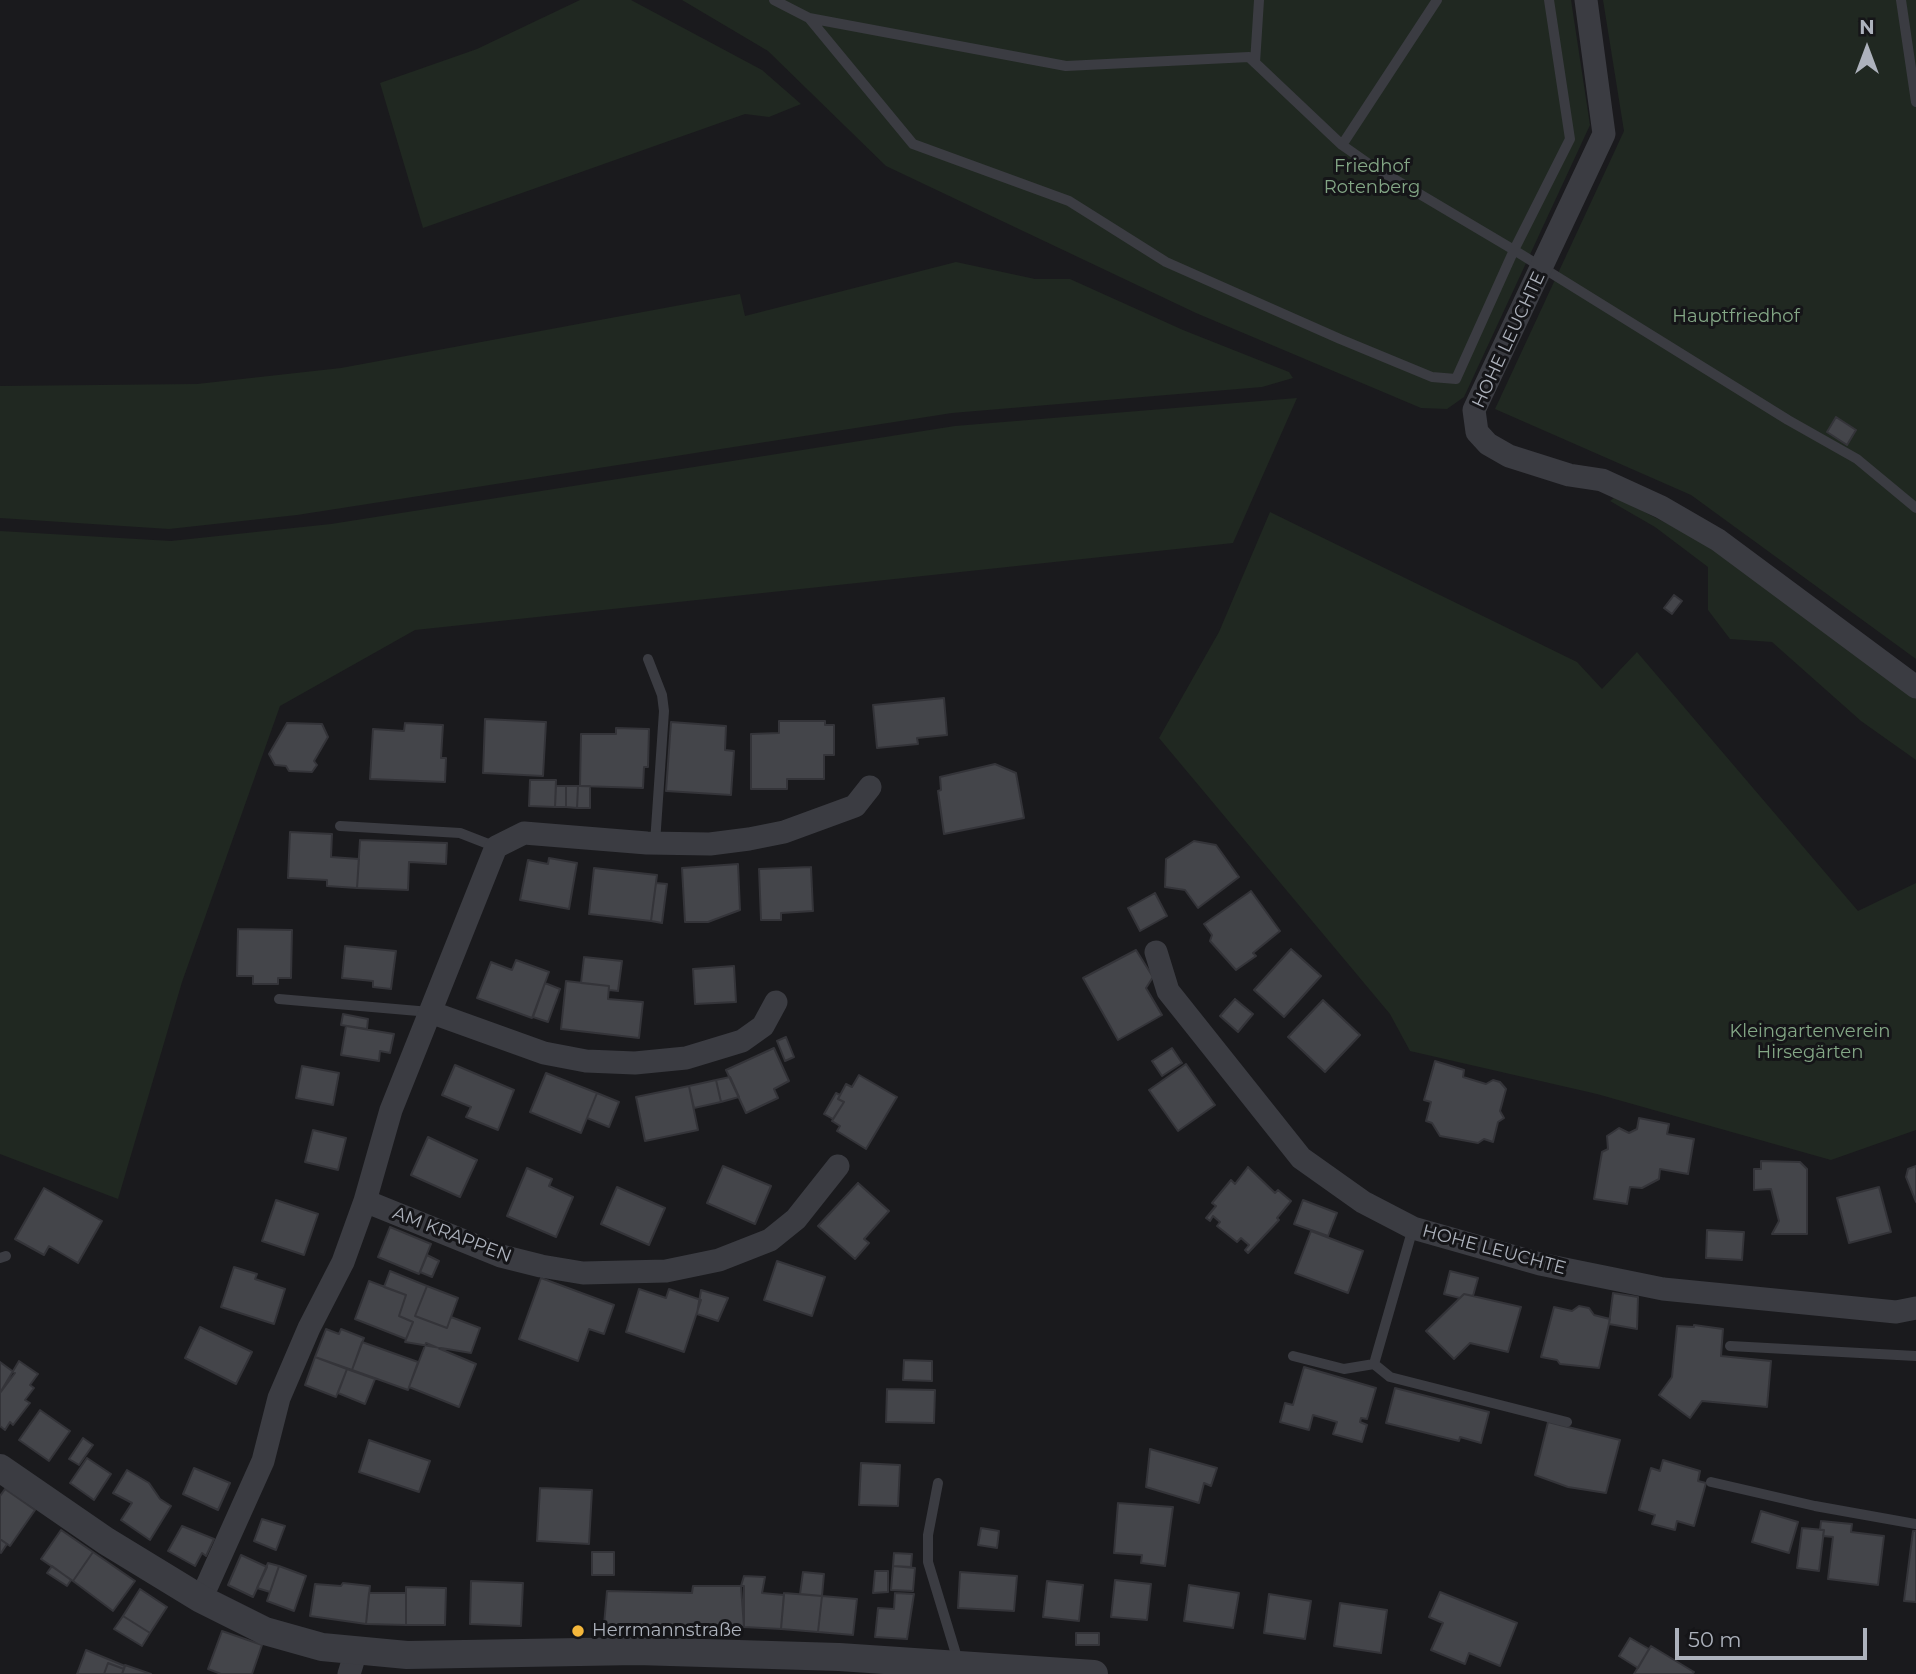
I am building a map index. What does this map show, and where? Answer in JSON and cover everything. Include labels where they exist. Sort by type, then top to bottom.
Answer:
[{"type":"street","name":"HOHE LEUCHTE","points":[[1586,0],[1604,134],[1474,410],[1477,432],[1488,444],[1509,456],[1569,475],[1602,480],[1718,540],[1916,687]]},
{"type":"street","points":[[201,1599],[263,1461],[279,1398],[309,1328],[343,1262],[365,1201],[391,1110],[496,846],[524,833],[655,844],[710,844],[785,832],[855,806],[870,787]]},
{"type":"street","name":"HOHE LEUCHTE","points":[[1156,952],[1168,991],[1301,1158],[1363,1202],[1413,1228],[1435,1237],[1540,1264],[1663,1289],[1896,1312],[1916,1308]]},
{"type":"street","points":[[430,1012],[544,1053],[586,1061],[635,1063],[686,1058],[742,1041],[763,1026],[776,1002]]},
{"type":"street","name":"AM KRAPPEN","points":[[365,1201],[501,1256],[541,1266],[583,1273],[666,1271],[719,1260],[770,1240],[796,1219],[838,1166]]},
{"type":"street","points":[[0,1468],[106,1541],[201,1599],[288,1639],[352,1663],[693,1652],[839,1657],[1094,1674]]},
{"type":"lane","points":[[774,0],[809,18],[1066,66],[1249,57],[1342,145],[1383,173],[1514,250],[1788,420],[1857,459],[1916,508]]},
{"type":"lane","points":[[1255,63],[1259,0]]},
{"type":"lane","points":[[1342,145],[1437,0]]},
{"type":"lane","points":[[809,18],[913,144],[1069,201],[1166,262],[1432,377],[1456,379],[1514,250],[1570,139],[1549,0]]},
{"type":"lane","points":[[1901,0],[1916,102]]},
{"type":"lane","points":[[648,659],[662,695],[664,711],[655,844]]},
{"type":"lane","points":[[340,826],[460,833],[496,846]]},
{"type":"lane","points":[[279,999],[430,1012]]},
{"type":"lane","points":[[1374,1364],[1413,1228]]},
{"type":"lane","points":[[1730,1346],[1916,1356]]},
{"type":"lane","points":[[1293,1356],[1344,1369],[1374,1364],[1390,1377],[1567,1422]]},
{"type":"lane","points":[[1711,1482],[1815,1506],[1916,1524]]},
{"type":"lane","points":[[938,1483],[928,1535],[928,1562],[960,1667]]},
{"type":"green space","points":[[580,0],[631,0],[762,70],[801,104],[769,117],[745,114],[423,228],[380,83],[477,49]]},
{"type":"green space","name":"Friedhof Rotenberg","points":[[682,0],[1571,0],[1590,125],[1464,397],[1447,409],[1421,408],[1196,313],[886,166],[768,51]]},
{"type":"green space","name":"Hauptfriedhof","points":[[1603,0],[1916,0],[1916,659],[1691,495],[1495,409],[1624,131]]},
{"type":"green space","points":[[956,262],[1035,279],[1070,279],[1183,330],[1289,372],[1293,378],[1262,387],[952,413],[297,515],[169,529],[0,518],[0,386],[197,384],[341,368],[740,294],[745,316]]},
{"type":"green space","points":[[1297,398],[1233,543],[415,630],[280,706],[182,982],[118,1199],[0,1154],[0,531],[171,541],[331,524],[955,426]]},
{"type":"green space","points":[[1615,497],[1715,548],[1916,698],[1916,760],[1861,721],[1772,642],[1730,639],[1708,610],[1708,567],[1655,527],[1610,501]]},
{"type":"green space","name":"Kleingartenverein Hirsegärten","points":[[1270,512],[1577,662],[1602,689],[1637,652],[1858,911],[1916,883],[1916,1130],[1831,1160],[1597,1094],[1410,1051],[1390,1014],[1159,738],[1219,632]]},
{"type":"building","points":[[1836,417],[1856,430],[1847,445],[1827,432]]},
{"type":"building","points":[[1674,595],[1682,601],[1672,614],[1664,608]]},
{"type":"building","points":[[944,698],[947,735],[917,738],[918,744],[877,748],[873,705]]},
{"type":"building","points":[[485,719],[546,722],[543,776],[483,773]]},
{"type":"building","points":[[779,721],[825,721],[825,725],[834,725],[834,755],[824,755],[824,779],[787,779],[787,789],[751,789],[751,734],[779,733]]},
{"type":"building","points":[[671,722],[726,726],[725,750],[734,751],[731,795],[666,791]]},
{"type":"building","points":[[287,723],[322,724],[328,737],[314,761],[317,765],[312,772],[289,771],[286,766],[275,765],[269,754]]},
{"type":"building","points":[[405,723],[443,725],[441,758],[446,758],[445,782],[370,779],[373,729],[404,731]]},
{"type":"building","points":[[616,728],[649,729],[648,767],[644,767],[643,788],[580,786],[581,734],[616,734]]},
{"type":"building","points":[[995,764],[1016,773],[1024,818],[944,834],[938,791],[941,790],[940,777]]},
{"type":"building","points":[[530,780],[556,780],[555,807],[529,806]]},
{"type":"building","points":[[556,786],[566,786],[566,807],[555,807]]},
{"type":"building","points":[[566,786],[578,786],[577,808],[566,807]]},
{"type":"building","points":[[578,786],[590,786],[590,808],[577,808]]},
{"type":"building","points":[[290,832],[332,834],[331,857],[359,859],[357,888],[327,886],[327,880],[288,878]]},
{"type":"building","points":[[360,840],[447,843],[446,864],[409,862],[408,890],[357,888]]},
{"type":"building","points":[[1194,841],[1216,845],[1239,877],[1198,908],[1185,890],[1165,887],[1166,859]]},
{"type":"building","points":[[549,858],[577,863],[569,909],[520,900],[528,860],[548,864]]},
{"type":"building","points":[[738,864],[740,910],[708,922],[685,922],[682,868]]},
{"type":"building","points":[[811,867],[813,911],[781,913],[781,920],[761,920],[759,869]]},
{"type":"building","points":[[594,868],[657,875],[651,921],[589,914]]},
{"type":"building","points":[[656,883],[667,884],[662,923],[651,921]]},
{"type":"building","points":[[1251,891],[1280,931],[1253,953],[1256,956],[1236,970],[1210,941],[1212,935],[1204,924]]},
{"type":"building","points":[[1155,893],[1167,916],[1140,931],[1128,908]]},
{"type":"building","points":[[238,929],[292,930],[291,978],[278,978],[278,984],[253,984],[253,976],[237,976]]},
{"type":"building","points":[[345,946],[396,951],[391,989],[373,987],[373,981],[342,978]]},
{"type":"building","points":[[1291,949],[1321,976],[1284,1017],[1254,990]]},
{"type":"building","points":[[1136,950],[1153,977],[1146,988],[1162,1015],[1118,1040],[1083,978]]},
{"type":"building","points":[[584,957],[622,961],[618,991],[609,990],[609,986],[581,983]]},
{"type":"building","points":[[516,960],[549,972],[532,1018],[477,998],[491,962],[512,970]]},
{"type":"building","points":[[734,966],[736,1002],[695,1004],[693,969]]},
{"type":"building","points":[[566,981],[609,986],[608,999],[643,1002],[639,1038],[561,1029]]},
{"type":"building","points":[[545,983],[560,989],[548,1022],[533,1017]]},
{"type":"building","points":[[1235,999],[1253,1014],[1238,1032],[1220,1016]]},
{"type":"building","points":[[1323,1000],[1360,1035],[1325,1072],[1288,1037]]},
{"type":"building","points":[[343,1014],[368,1019],[367,1029],[341,1025]]},
{"type":"building","points":[[346,1026],[394,1034],[390,1053],[380,1051],[379,1061],[341,1055]]},
{"type":"building","points":[[786,1037],[794,1057],[785,1061],[777,1041]]},
{"type":"building","points":[[774,1048],[789,1081],[774,1089],[778,1098],[746,1113],[726,1070]]},
{"type":"building","points":[[1172,1048],[1182,1063],[1162,1076],[1152,1061]]},
{"type":"building","points":[[1435,1061],[1464,1070],[1463,1077],[1486,1084],[1493,1080],[1500,1082],[1506,1089],[1500,1111],[1504,1118],[1498,1122],[1493,1142],[1484,1139],[1478,1143],[1440,1136],[1432,1123],[1426,1121],[1431,1102],[1424,1100]]},
{"type":"building","points":[[1186,1064],[1215,1105],[1178,1131],[1149,1090]]},
{"type":"building","points":[[455,1065],[514,1090],[498,1130],[466,1117],[471,1107],[442,1095]]},
{"type":"building","points":[[302,1066],[339,1073],[333,1105],[296,1098]]},
{"type":"building","points":[[546,1073],[597,1093],[581,1133],[530,1112]]},
{"type":"building","points":[[859,1075],[897,1097],[866,1149],[837,1131],[840,1126],[832,1121],[844,1102],[838,1099],[846,1084],[852,1087]]},
{"type":"building","points":[[730,1077],[739,1097],[721,1102],[716,1080]]},
{"type":"building","points":[[716,1080],[721,1102],[694,1108],[689,1086]]},
{"type":"building","points":[[689,1086],[698,1130],[645,1141],[636,1097]]},
{"type":"building","points":[[597,1093],[619,1102],[609,1127],[587,1118]]},
{"type":"building","points":[[836,1093],[840,1095],[838,1099],[844,1102],[833,1119],[824,1114]]},
{"type":"building","points":[[1639,1118],[1669,1124],[1667,1134],[1694,1139],[1688,1174],[1660,1169],[1659,1179],[1642,1188],[1630,1187],[1627,1204],[1594,1199],[1602,1152],[1608,1149],[1607,1136],[1619,1128],[1629,1133],[1637,1129]]},
{"type":"building","points":[[313,1130],[346,1138],[338,1170],[305,1162]]},
{"type":"building","points":[[428,1137],[477,1160],[460,1197],[411,1175]]},
{"type":"building","points":[[1761,1161],[1800,1162],[1807,1169],[1807,1234],[1772,1234],[1779,1221],[1771,1189],[1754,1190],[1754,1169],[1761,1169]]},
{"type":"building","points":[[723,1166],[771,1186],[755,1224],[707,1203]]},
{"type":"building","points":[[1916,1166],[1916,1202],[1906,1177],[1908,1169]]},
{"type":"building","points":[[1248,1167],[1275,1193],[1278,1190],[1291,1201],[1277,1218],[1279,1220],[1248,1253],[1245,1250],[1249,1245],[1241,1238],[1237,1242],[1217,1226],[1220,1222],[1213,1216],[1210,1221],[1206,1218],[1216,1206],[1212,1203],[1231,1180],[1235,1184]]},
{"type":"building","points":[[527,1168],[552,1179],[549,1186],[573,1197],[556,1237],[507,1216]]},
{"type":"building","points":[[858,1183],[889,1211],[864,1239],[869,1243],[855,1259],[818,1226]]},
{"type":"building","points":[[617,1187],[665,1208],[649,1245],[601,1224]]},
{"type":"building","points":[[1879,1187],[1891,1232],[1849,1243],[1837,1198]]},
{"type":"building","points":[[44,1188],[102,1221],[78,1263],[49,1246],[44,1255],[15,1239]]},
{"type":"building","points":[[276,1200],[318,1214],[304,1255],[262,1241]]},
{"type":"building","points":[[1303,1200],[1337,1213],[1328,1236],[1294,1224]]},
{"type":"building","points":[[390,1227],[431,1244],[419,1274],[378,1257]]},
{"type":"building","points":[[1707,1230],[1744,1232],[1742,1260],[1706,1258]]},
{"type":"building","points":[[1311,1231],[1363,1251],[1348,1293],[1295,1273]]},
{"type":"building","points":[[427,1255],[439,1261],[432,1277],[420,1272]]},
{"type":"building","points":[[777,1261],[825,1277],[812,1316],[764,1300]]},
{"type":"building","points":[[234,1267],[257,1274],[255,1279],[285,1289],[274,1324],[221,1307]]},
{"type":"building","points":[[390,1271],[427,1286],[415,1316],[447,1328],[451,1317],[480,1328],[471,1353],[405,1342],[413,1322],[399,1316],[406,1295],[384,1287]]},
{"type":"building","points":[[1450,1271],[1478,1278],[1473,1296],[1464,1294],[1460,1298],[1444,1294]]},
{"type":"building","points":[[541,1278],[614,1305],[604,1334],[589,1329],[578,1361],[519,1339]]},
{"type":"building","points":[[369,1281],[406,1295],[399,1316],[413,1322],[406,1339],[355,1319]]},
{"type":"building","points":[[427,1286],[458,1298],[447,1328],[415,1316]]},
{"type":"building","points":[[639,1289],[666,1298],[669,1289],[701,1300],[684,1352],[626,1332]]},
{"type":"building","points":[[701,1290],[728,1298],[718,1321],[697,1314]]},
{"type":"building","points":[[1613,1293],[1638,1297],[1637,1329],[1609,1324]]},
{"type":"building","points":[[1464,1294],[1521,1307],[1508,1352],[1470,1343],[1454,1359],[1426,1331]]},
{"type":"building","points":[[1579,1306],[1589,1308],[1594,1315],[1610,1319],[1599,1368],[1560,1364],[1557,1360],[1541,1357],[1554,1307],[1572,1311]]},
{"type":"building","points":[[1694,1325],[1723,1329],[1721,1356],[1771,1361],[1767,1407],[1702,1401],[1690,1418],[1659,1395],[1672,1377],[1677,1326]]},
{"type":"building","points":[[200,1327],[252,1352],[236,1384],[185,1358]]},
{"type":"building","points":[[326,1329],[339,1334],[341,1329],[364,1338],[352,1370],[315,1357]]},
{"type":"building","points":[[362,1342],[418,1362],[408,1390],[352,1370]]},
{"type":"building","points":[[426,1343],[476,1364],[459,1407],[409,1387]]},
{"type":"building","points":[[315,1357],[347,1369],[336,1397],[305,1385]]},
{"type":"building","points":[[904,1360],[932,1361],[932,1381],[903,1380]]},
{"type":"building","points":[[19,1361],[38,1374],[30,1385],[34,1388],[25,1400],[30,1403],[13,1425],[10,1422],[5,1430],[0,1426],[0,1393]]},
{"type":"building","points":[[0,1362],[15,1373],[0,1393]]},
{"type":"building","points":[[1304,1367],[1376,1388],[1367,1419],[1361,1418],[1360,1422],[1367,1425],[1362,1442],[1333,1434],[1337,1422],[1313,1415],[1309,1430],[1280,1422],[1285,1403],[1293,1405]]},
{"type":"building","points":[[347,1369],[375,1379],[365,1404],[338,1393]]},
{"type":"building","points":[[1395,1388],[1489,1412],[1481,1443],[1460,1437],[1459,1441],[1386,1423]]},
{"type":"building","points":[[887,1389],[935,1390],[934,1423],[886,1422]]},
{"type":"building","points":[[40,1410],[70,1431],[49,1461],[19,1440]]},
{"type":"building","points":[[1548,1422],[1620,1440],[1606,1493],[1568,1487],[1535,1475]]},
{"type":"building","points":[[83,1438],[93,1445],[79,1465],[69,1459]]},
{"type":"building","points":[[369,1440],[430,1461],[419,1492],[359,1472]]},
{"type":"building","points":[[1150,1449],[1217,1468],[1211,1486],[1204,1483],[1199,1503],[1146,1487]]},
{"type":"building","points":[[87,1458],[111,1474],[94,1500],[70,1483]]},
{"type":"building","points":[[1663,1460],[1700,1471],[1698,1481],[1706,1483],[1694,1526],[1677,1521],[1675,1530],[1652,1524],[1655,1515],[1639,1510],[1651,1468],[1660,1471]]},
{"type":"building","points":[[861,1463],[900,1465],[898,1506],[859,1505]]},
{"type":"building","points":[[194,1468],[230,1483],[218,1510],[183,1494]]},
{"type":"building","points":[[127,1470],[149,1483],[160,1499],[171,1506],[150,1540],[121,1520],[132,1503],[113,1493]]},
{"type":"building","points":[[540,1488],[592,1490],[589,1544],[537,1541]]},
{"type":"building","points":[[5,1489],[35,1510],[10,1546],[0,1539],[0,1496]]},
{"type":"building","points":[[1118,1503],[1173,1507],[1165,1566],[1141,1563],[1142,1555],[1114,1553]]},
{"type":"building","points":[[1761,1511],[1798,1522],[1789,1553],[1752,1542]]},
{"type":"building","points":[[262,1519],[285,1526],[276,1550],[254,1541]]},
{"type":"building","points":[[1821,1521],[1852,1524],[1851,1532],[1884,1536],[1878,1585],[1828,1579],[1833,1537],[1823,1536],[1824,1530],[1820,1530]]},
{"type":"building","points":[[182,1526],[214,1539],[206,1556],[202,1553],[195,1566],[168,1551]]},
{"type":"building","points":[[981,1528],[999,1531],[997,1548],[978,1545]]},
{"type":"building","points":[[1802,1528],[1824,1530],[1819,1571],[1797,1568]]},
{"type":"building","points":[[61,1530],[93,1552],[73,1581],[41,1559]]},
{"type":"building","points":[[1913,1531],[1916,1531],[1916,1602],[1904,1601]]},
{"type":"building","points":[[0,1539],[7,1544],[1,1553],[0,1552]]},
{"type":"building","points":[[93,1552],[135,1581],[113,1611],[73,1581]]},
{"type":"building","points":[[592,1552],[614,1552],[614,1575],[592,1575]]},
{"type":"building","points":[[894,1553],[912,1554],[911,1567],[893,1566]]},
{"type":"building","points":[[241,1555],[267,1567],[253,1597],[228,1585]]},
{"type":"building","points":[[268,1563],[279,1566],[270,1592],[257,1588]]},
{"type":"building","points":[[52,1566],[71,1580],[67,1586],[47,1573]]},
{"type":"building","points":[[279,1566],[306,1576],[294,1611],[267,1601]]},
{"type":"building","points":[[893,1566],[915,1568],[913,1591],[891,1590]]},
{"type":"building","points":[[875,1571],[888,1571],[888,1592],[873,1593]]},
{"type":"building","points":[[803,1572],[824,1574],[822,1596],[800,1594]]},
{"type":"building","points":[[960,1572],[1017,1576],[1014,1611],[958,1608]]},
{"type":"building","points":[[744,1576],[765,1577],[762,1593],[784,1595],[781,1629],[744,1627],[741,1586]]},
{"type":"building","points":[[1115,1580],[1151,1584],[1147,1620],[1111,1617]]},
{"type":"building","points":[[471,1581],[523,1583],[521,1626],[470,1624]]},
{"type":"building","points":[[1047,1581],[1083,1585],[1079,1621],[1043,1617]]},
{"type":"building","points":[[343,1583],[370,1586],[366,1624],[310,1616],[315,1584],[341,1586]]},
{"type":"building","points":[[1189,1585],[1239,1593],[1233,1628],[1184,1621]]},
{"type":"building","points":[[693,1586],[744,1586],[744,1627],[604,1625],[607,1591],[692,1593]]},
{"type":"building","points":[[406,1587],[446,1588],[445,1625],[406,1625]]},
{"type":"building","points":[[140,1589],[167,1607],[150,1633],[123,1616]]},
{"type":"building","points":[[1440,1592],[1517,1623],[1500,1666],[1469,1653],[1465,1664],[1431,1650],[1443,1623],[1429,1617]]},
{"type":"building","points":[[369,1593],[406,1593],[406,1625],[366,1624]]},
{"type":"building","points":[[784,1593],[822,1596],[818,1632],[781,1629]]},
{"type":"building","points":[[895,1593],[914,1594],[907,1639],[875,1637],[878,1608],[894,1609]]},
{"type":"building","points":[[1269,1594],[1311,1601],[1305,1639],[1264,1633]]},
{"type":"building","points":[[822,1596],[857,1599],[853,1635],[818,1632]]},
{"type":"building","points":[[1340,1603],[1387,1610],[1381,1653],[1334,1646]]},
{"type":"building","points":[[123,1616],[150,1633],[142,1646],[114,1629]]},
{"type":"building","points":[[222,1631],[262,1645],[252,1674],[221,1674],[208,1669]]},
{"type":"building","points":[[1076,1633],[1099,1633],[1099,1645],[1076,1645]]},
{"type":"building","points":[[1630,1638],[1649,1649],[1638,1668],[1619,1656]]},
{"type":"building","points":[[1651,1646],[1694,1672],[1634,1674]]},
{"type":"building","points":[[86,1650],[125,1666],[124,1669],[108,1663],[104,1674],[77,1674]]},
{"type":"building","points":[[108,1663],[124,1669],[122,1674],[104,1674]]},
{"type":"building","points":[[125,1665],[151,1674],[122,1674]]},
{"type":"place","name":"Herrmannstraße","points":[[578,1631]]}]
